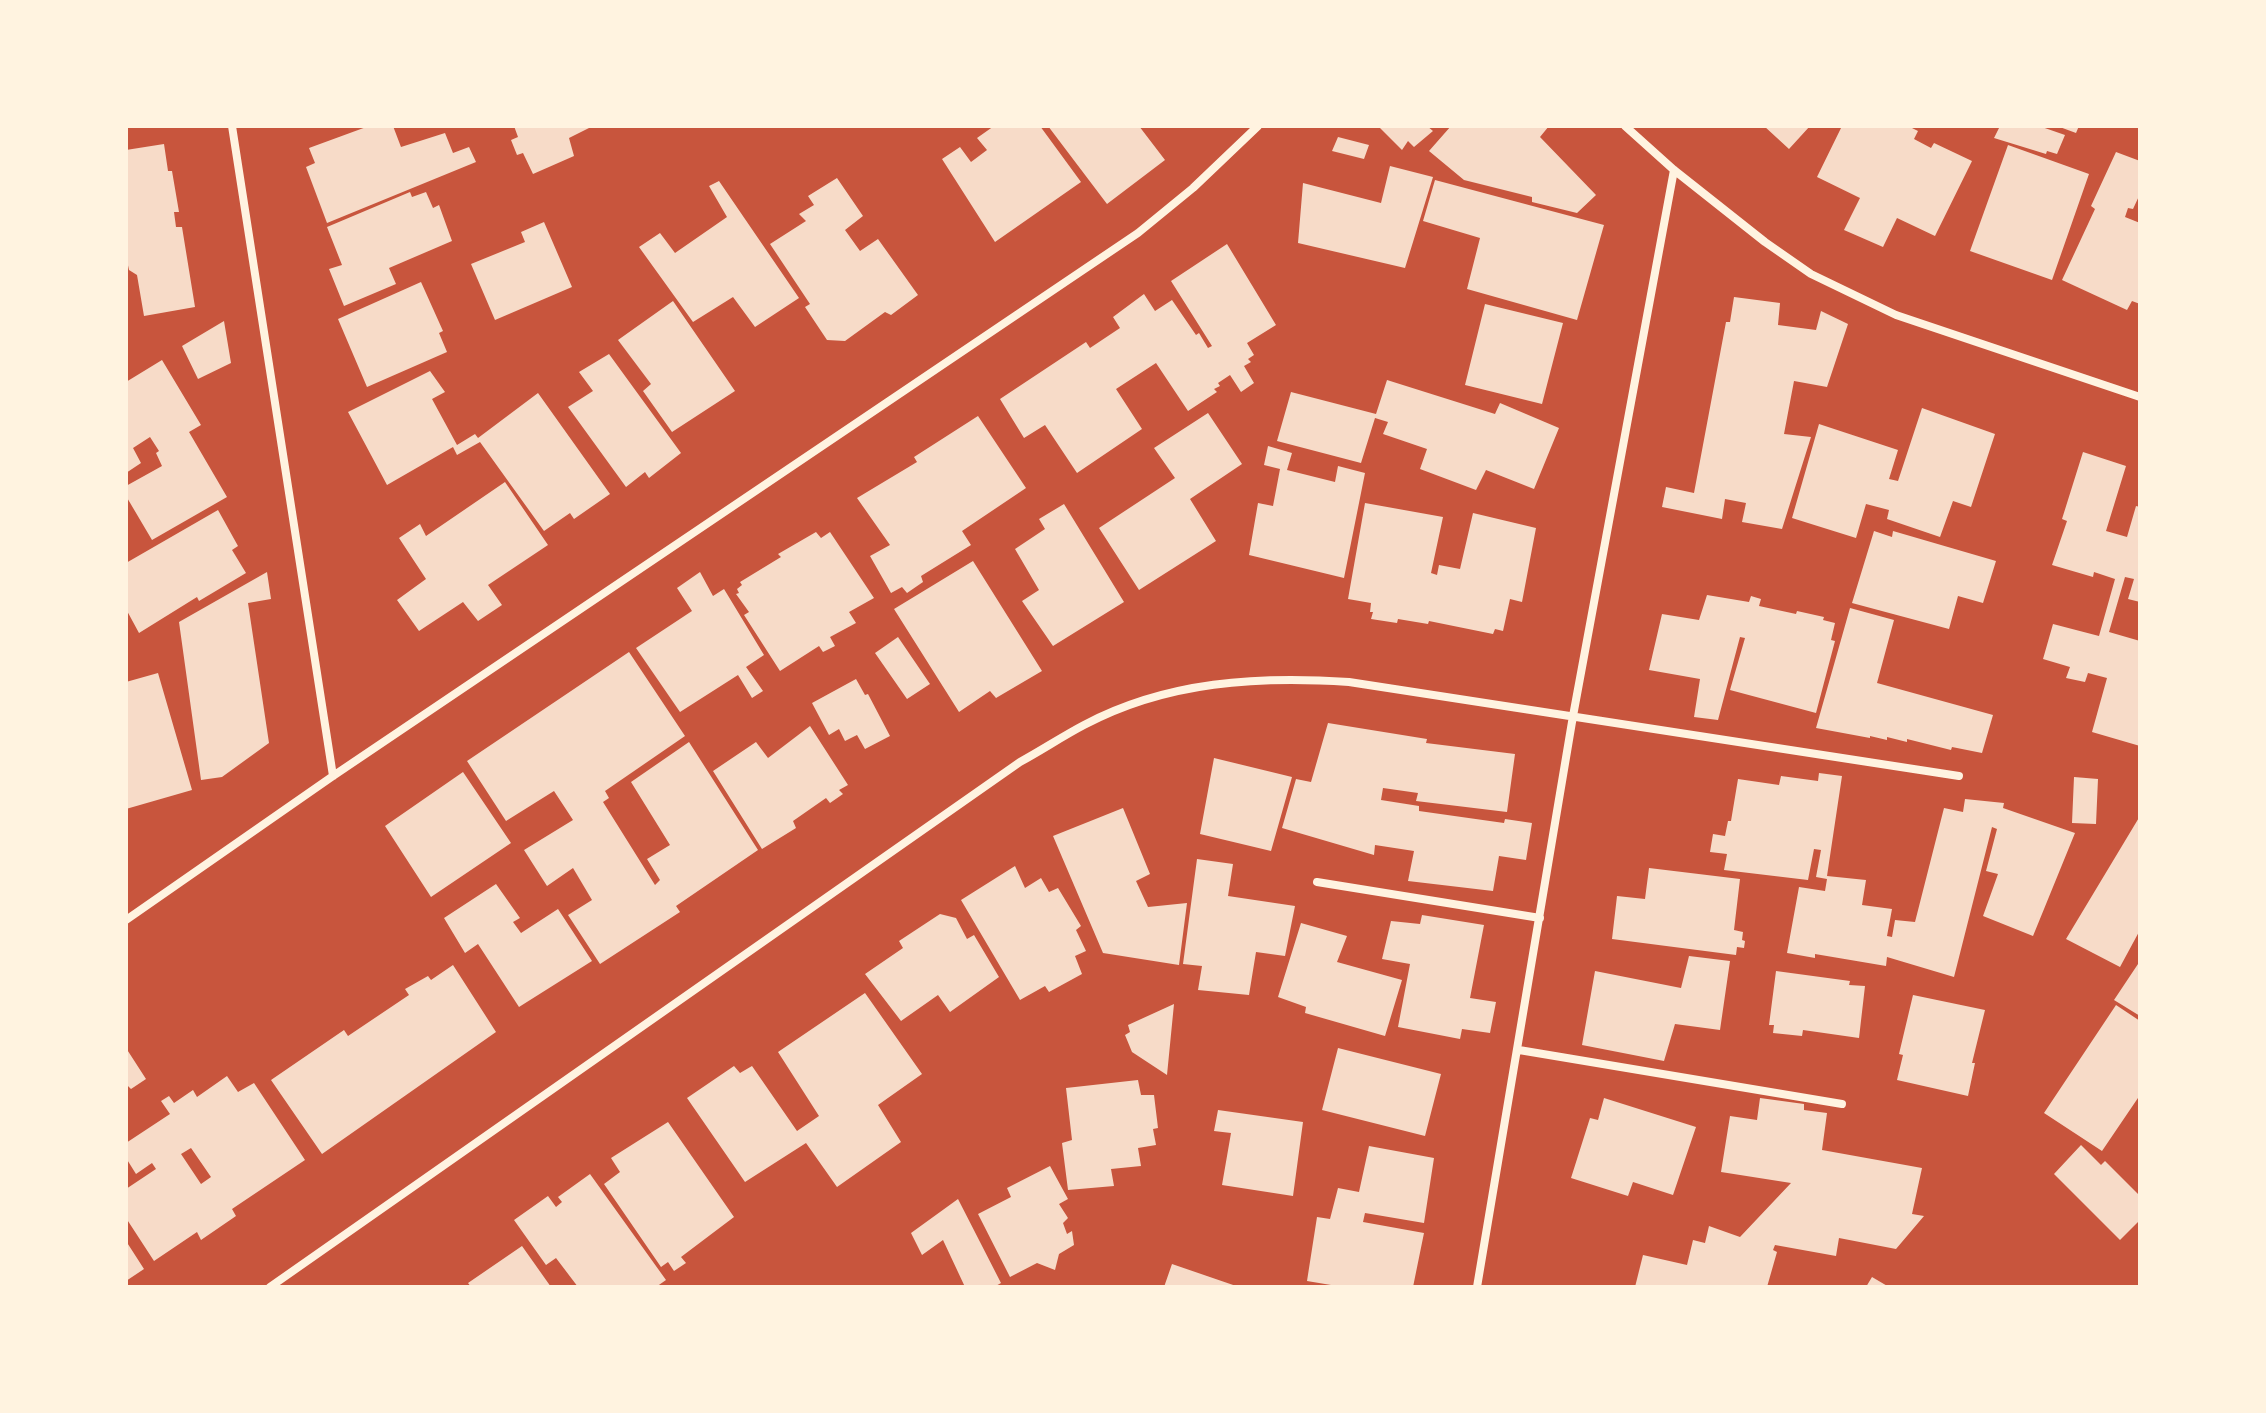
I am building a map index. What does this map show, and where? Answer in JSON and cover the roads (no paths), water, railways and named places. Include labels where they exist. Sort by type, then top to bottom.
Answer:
[{"type":"street","points":[[232,126],[333,776]]},
{"type":"street","points":[[126,920],[333,776],[1138,233],[1193,188],[1258,126]]},
{"type":"street","points":[[1625,126],[1674,170],[1811,274],[1858,298],[1946,333],[2140,397]]},
{"type":"street","points":[[1477,1287],[1573,716],[1674,170]]},
{"type":"street","points":[[270,1287],[1020,762],[1086,723],[1158,696],[1214,683],[1293,679],[1349,682],[1959,776]]},
{"type":"street","points":[[1317,882],[1540,918]]},
{"type":"street","points":[[1519,1050],[1842,1104]]}]
